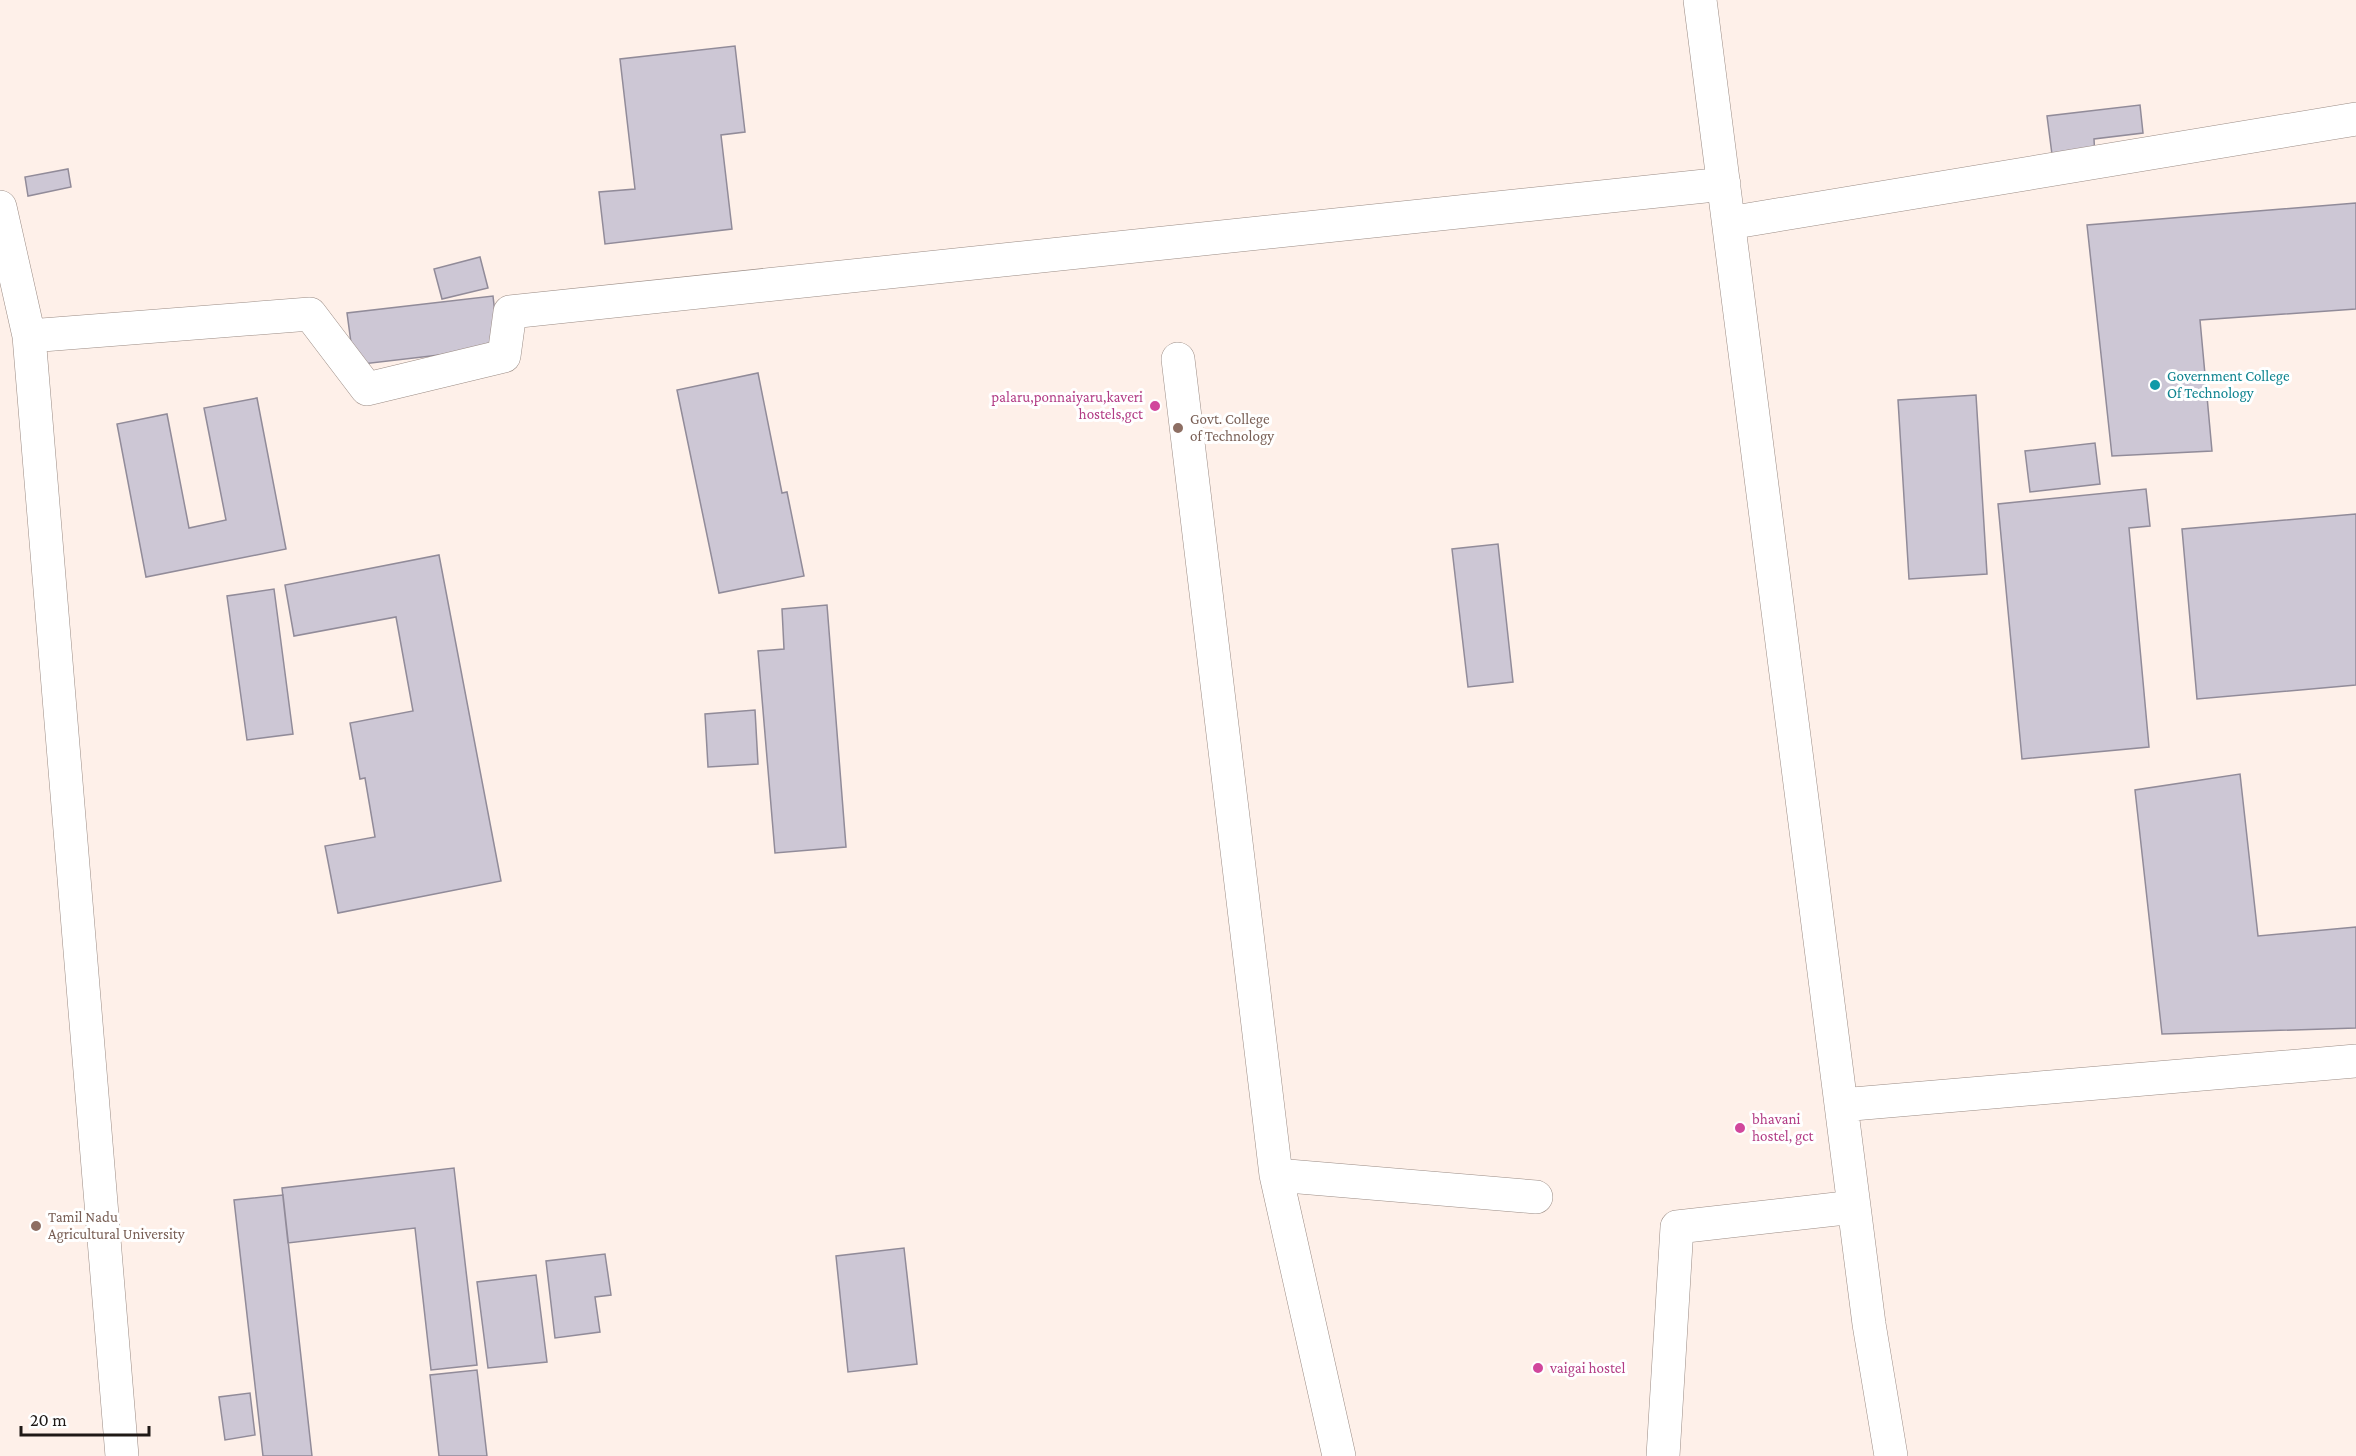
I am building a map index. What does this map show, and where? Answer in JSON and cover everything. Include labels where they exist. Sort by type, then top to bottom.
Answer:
[{"type":"street","points":[[1701,0],[1869,1324],[1891,1456]]},
{"type":"street","points":[[1729,223],[2356,119]]},
{"type":"street","points":[[29,336],[310,314],[368,389],[504,356],[510,312],[1724,184]]},
{"type":"street","points":[[0,207],[29,336],[122,1456]]},
{"type":"street","points":[[1178,359],[1276,1175],[1339,1456]]},
{"type":"street","points":[[1841,1105],[2356,1061]]},
{"type":"street","points":[[1276,1175],[1536,1197]]},
{"type":"street","points":[[1663,1456],[1677,1227],[1854,1207]]},
{"type":"building","points":[[735,46],[745,132],[721,135],[732,229],[605,244],[599,192],[635,189],[620,59]]},
{"type":"building","points":[[2140,105],[2143,133],[2094,139],[2095,157],[2053,162],[2047,116]]},
{"type":"building","points":[[68,169],[71,187],[28,196],[25,177]]},
{"type":"building","name":"Government College Of Technology","points":[[2356,203],[2356,309],[2200,320],[2212,451],[2112,456],[2087,225]]},
{"type":"building","points":[[480,257],[488,288],[442,299],[434,269]]},
{"type":"building","points":[[493,296],[499,348],[354,365],[347,313]]},
{"type":"building","points":[[758,373],[782,493],[787,492],[804,576],[719,593],[677,390]]},
{"type":"building","points":[[1976,395],[1987,574],[1909,579],[1898,400]]},
{"type":"building","points":[[257,398],[286,549],[146,577],[117,424],[167,414],[189,528],[226,520],[204,408]]},
{"type":"building","points":[[2095,443],[2100,484],[2030,492],[2025,451]]},
{"type":"building","points":[[2146,489],[2150,526],[2129,528],[2149,747],[2022,759],[1998,504]]},
{"type":"building","points":[[2356,514],[2356,685],[2197,699],[2182,529]]},
{"type":"building","points":[[1498,544],[1513,682],[1468,687],[1452,549]]},
{"type":"building","points":[[439,555],[501,881],[338,913],[325,846],[375,837],[365,778],[360,779],[350,723],[413,711],[396,617],[294,636],[285,585]]},
{"type":"building","points":[[274,589],[293,734],[247,740],[227,596]]},
{"type":"building","points":[[827,605],[846,847],[775,853],[758,651],[784,649],[782,609]]},
{"type":"building","points":[[755,710],[758,764],[708,767],[705,714]]},
{"type":"building","points":[[2240,774],[2258,936],[2356,927],[2356,1028],[2162,1034],[2135,790]]},
{"type":"building","points":[[454,1168],[477,1365],[431,1370],[415,1228],[288,1243],[282,1188]]},
{"type":"building","points":[[283,1195],[312,1456],[263,1456],[234,1200]]},
{"type":"building","points":[[904,1248],[917,1364],[848,1372],[836,1256]]},
{"type":"building","points":[[605,1254],[611,1295],[595,1297],[600,1332],[555,1338],[546,1261]]},
{"type":"building","points":[[536,1275],[547,1362],[488,1368],[477,1282]]},
{"type":"building","points":[[477,1370],[487,1456],[439,1456],[430,1375]]},
{"type":"building","points":[[250,1393],[255,1435],[225,1440],[219,1397]]},
{"type":"place","name":"Government College Of Technology","points":[[2155,385]]},
{"type":"place","name":"palaru,ponnaiyaru,kaveri hostels,gct","points":[[1155,406]]},
{"type":"place","name":"Govt. College of Technology","points":[[1178,428]]},
{"type":"place","name":"bhavani hostel, gct","points":[[1740,1128]]},
{"type":"place","name":"Tamil Nadu Agricultural University","points":[[36,1226]]},
{"type":"place","name":"vaigai hostel","points":[[1538,1368]]}]
